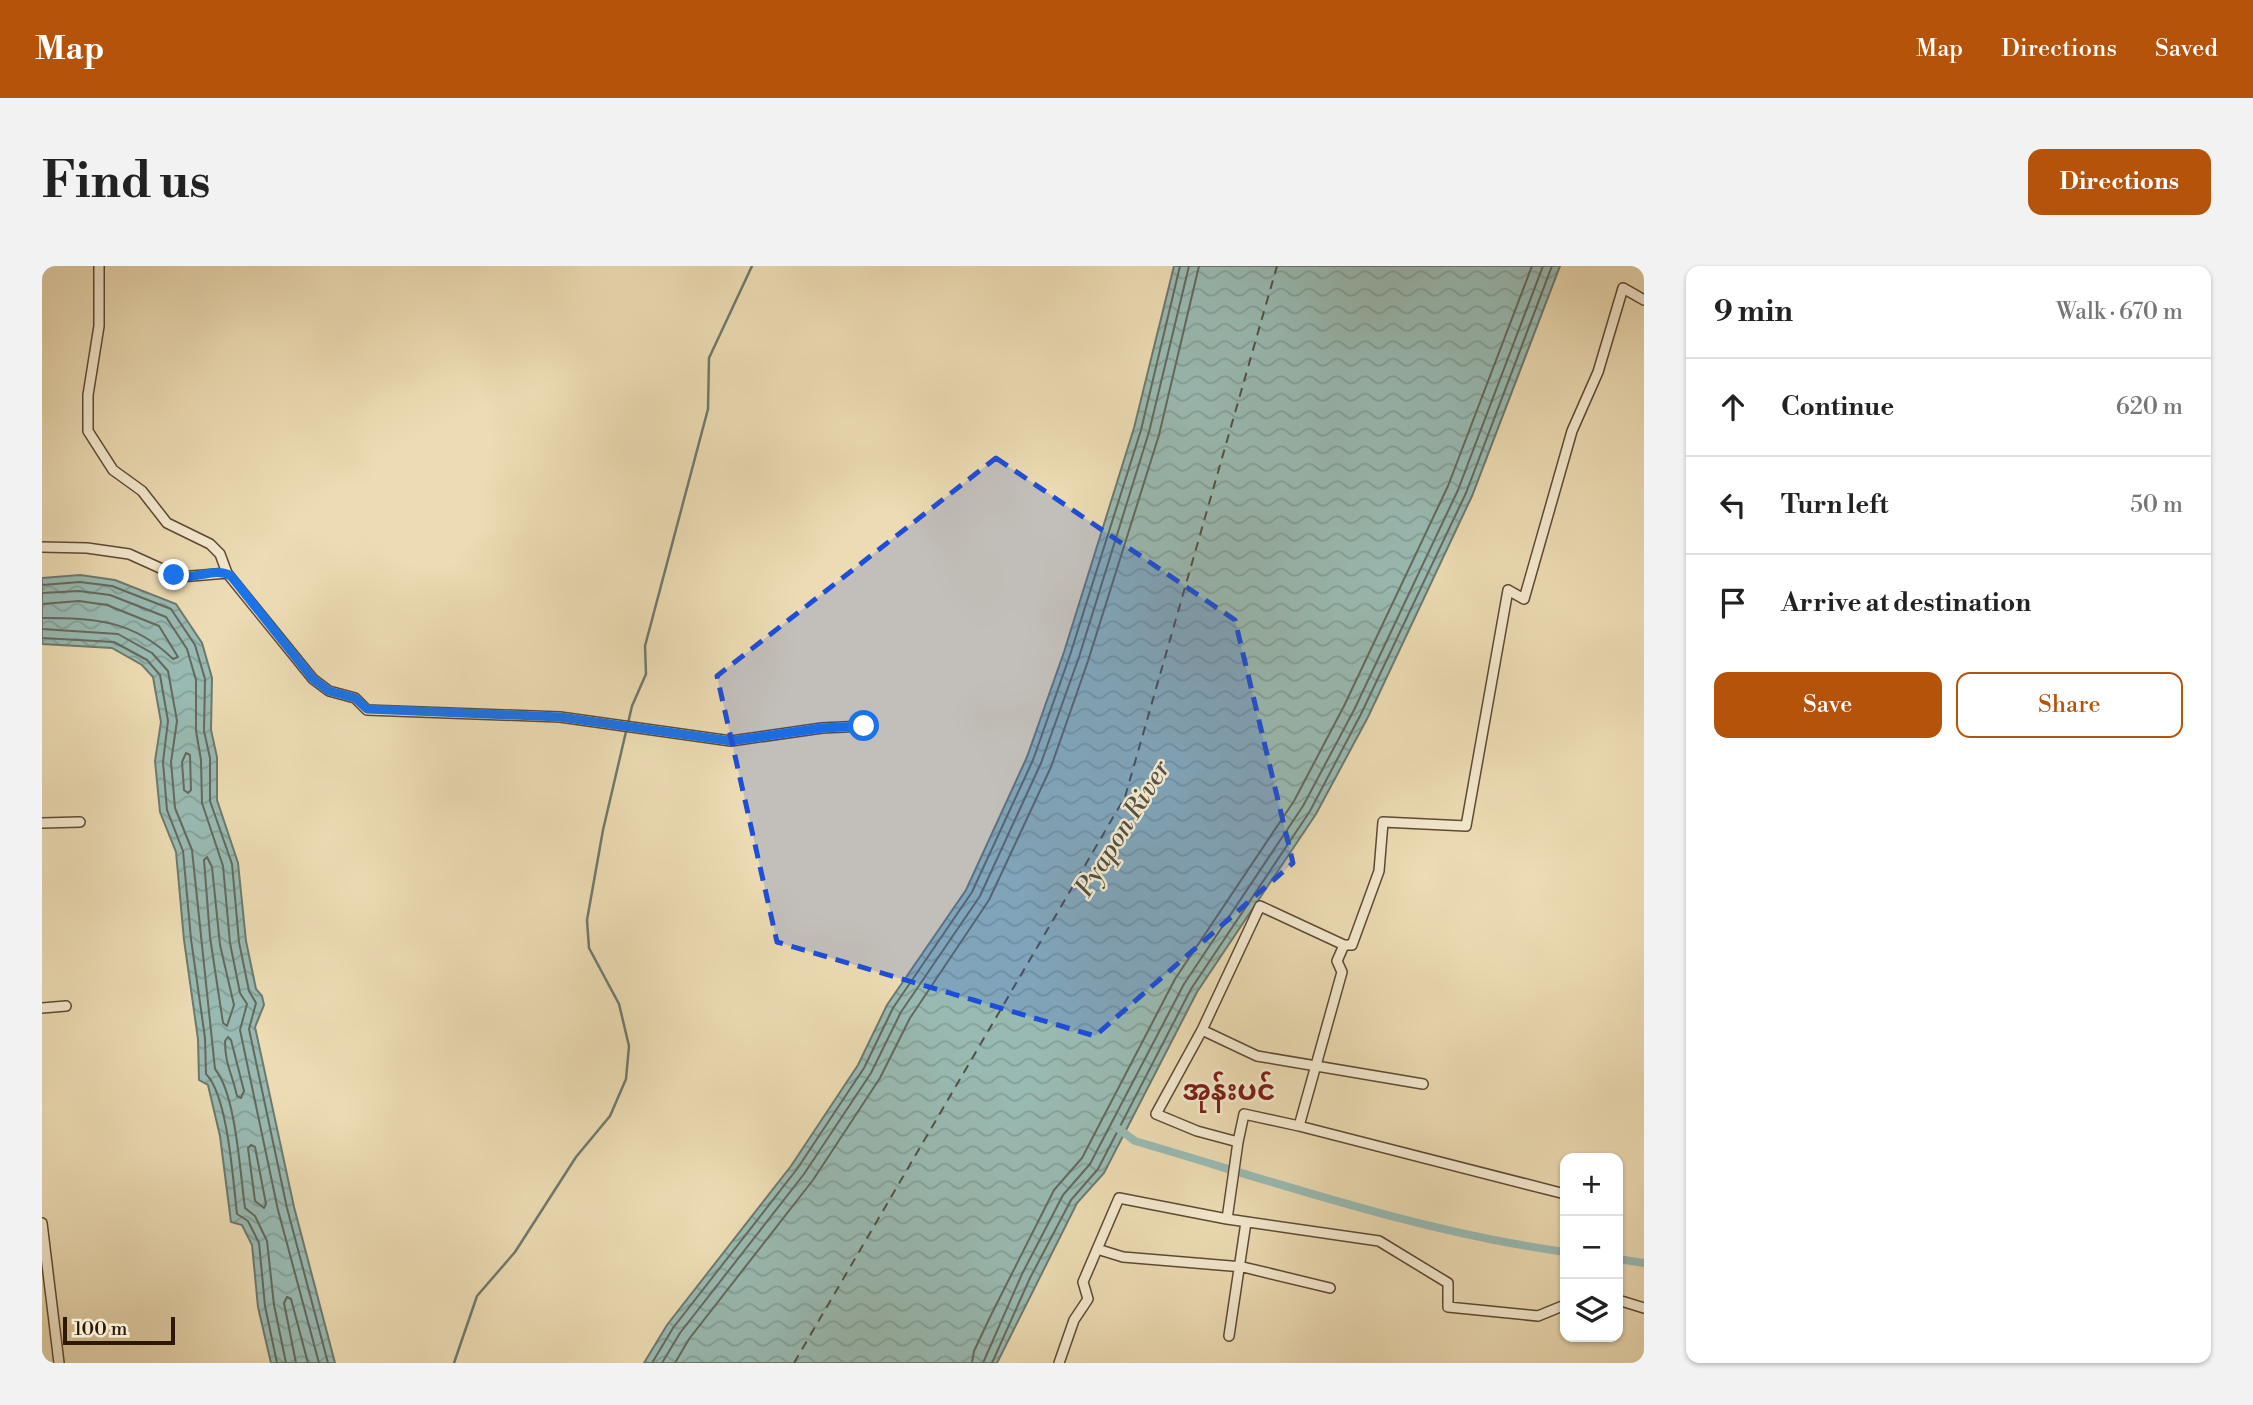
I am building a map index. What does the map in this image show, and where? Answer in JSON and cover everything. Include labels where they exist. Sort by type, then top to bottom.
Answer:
[{"type":"street","points":[[99,266],[99,326],[88,396],[88,431],[113,470],[142,491],[167,523],[210,544],[220,554],[227,573],[313,679],[329,691],[355,698],[363,708],[560,717],[731,741],[822,728],[864,726]]},
{"type":"street","points":[[1238,1142],[1197,1131],[1156,1114],[1202,1030],[1260,906],[1345,945],[1352,945],[1379,871],[1383,822],[1466,826],[1508,590],[1524,599],[1572,431],[1598,372],[1623,288],[1644,300]]},
{"type":"street","points":[[42,547],[87,548],[129,554],[180,577],[227,573]]},
{"type":"street","points":[[42,822],[79,822]]},
{"type":"street","points":[[1299,1126],[1342,972],[1337,961],[1345,945]]},
{"type":"street","points":[[42,1008],[66,1006]]},
{"type":"street","points":[[1202,1030],[1258,1056],[1423,1084]]},
{"type":"street","points":[[1227,1219],[1244,1114],[1560,1193]]},
{"type":"street","points":[[1059,1363],[1074,1320],[1088,1299],[1083,1282],[1119,1198],[1227,1219],[1379,1241],[1448,1283],[1448,1307],[1538,1315],[1560,1307]]},
{"type":"street","points":[[1229,1336],[1246,1222]]},
{"type":"street","points":[[42,1223],[59,1363]]},
{"type":"street","points":[[1097,1249],[1123,1258],[1240,1266],[1330,1288]]},
{"type":"street","points":[[1623,1301],[1644,1307]]},
{"type":"street","points":[[42,1312],[54,1311]]},
{"type":"highlighted area","points":[[996,458],[1235,620],[1293,863],[1095,1036],[777,942],[717,676]]},
{"type":"water","name":"Pyapon River","points":[[1174,266],[1560,266],[1472,496],[1368,717],[1316,814],[1197,992],[1104,1173],[1077,1203],[997,1363],[644,1363],[667,1325],[791,1166],[858,1065],[887,1005],[966,890],[1027,757],[1064,652],[1134,428]]},
{"type":"water","points":[[80,575],[115,580],[176,604],[202,643],[212,678],[211,730],[217,757],[217,800],[238,863],[246,941],[256,989],[262,996],[264,1005],[255,1027],[294,1207],[335,1363],[271,1363],[258,1307],[252,1245],[242,1225],[231,1222],[220,1136],[208,1085],[199,1080],[198,1039],[184,940],[176,852],[160,812],[155,761],[161,722],[153,677],[142,665],[112,648],[42,644],[42,578]]},
{"type":"waterway","points":[[454,1363],[477,1296],[515,1252],[576,1157],[610,1116],[626,1079],[629,1046],[619,1004],[589,948],[587,920],[603,830],[632,706],[646,674],[645,646],[708,409],[709,358],[752,266]]},
{"type":"waterway","points":[[1116,1127],[1135,1141],[1348,1204],[1456,1232],[1560,1251]]},
{"type":"waterway","points":[[1623,1260],[1644,1263]]},
{"type":"ferry route","points":[[794,1363],[1125,797],[1277,266]]},
{"type":"district","name":"အုန်းပင်","points":[[1229,1090]]},
{"type":"route","points":[[174,575],[189,578],[227,573],[313,679],[329,691],[355,698],[367,709],[454,710],[560,717],[731,741],[822,728],[864,726]]}]
